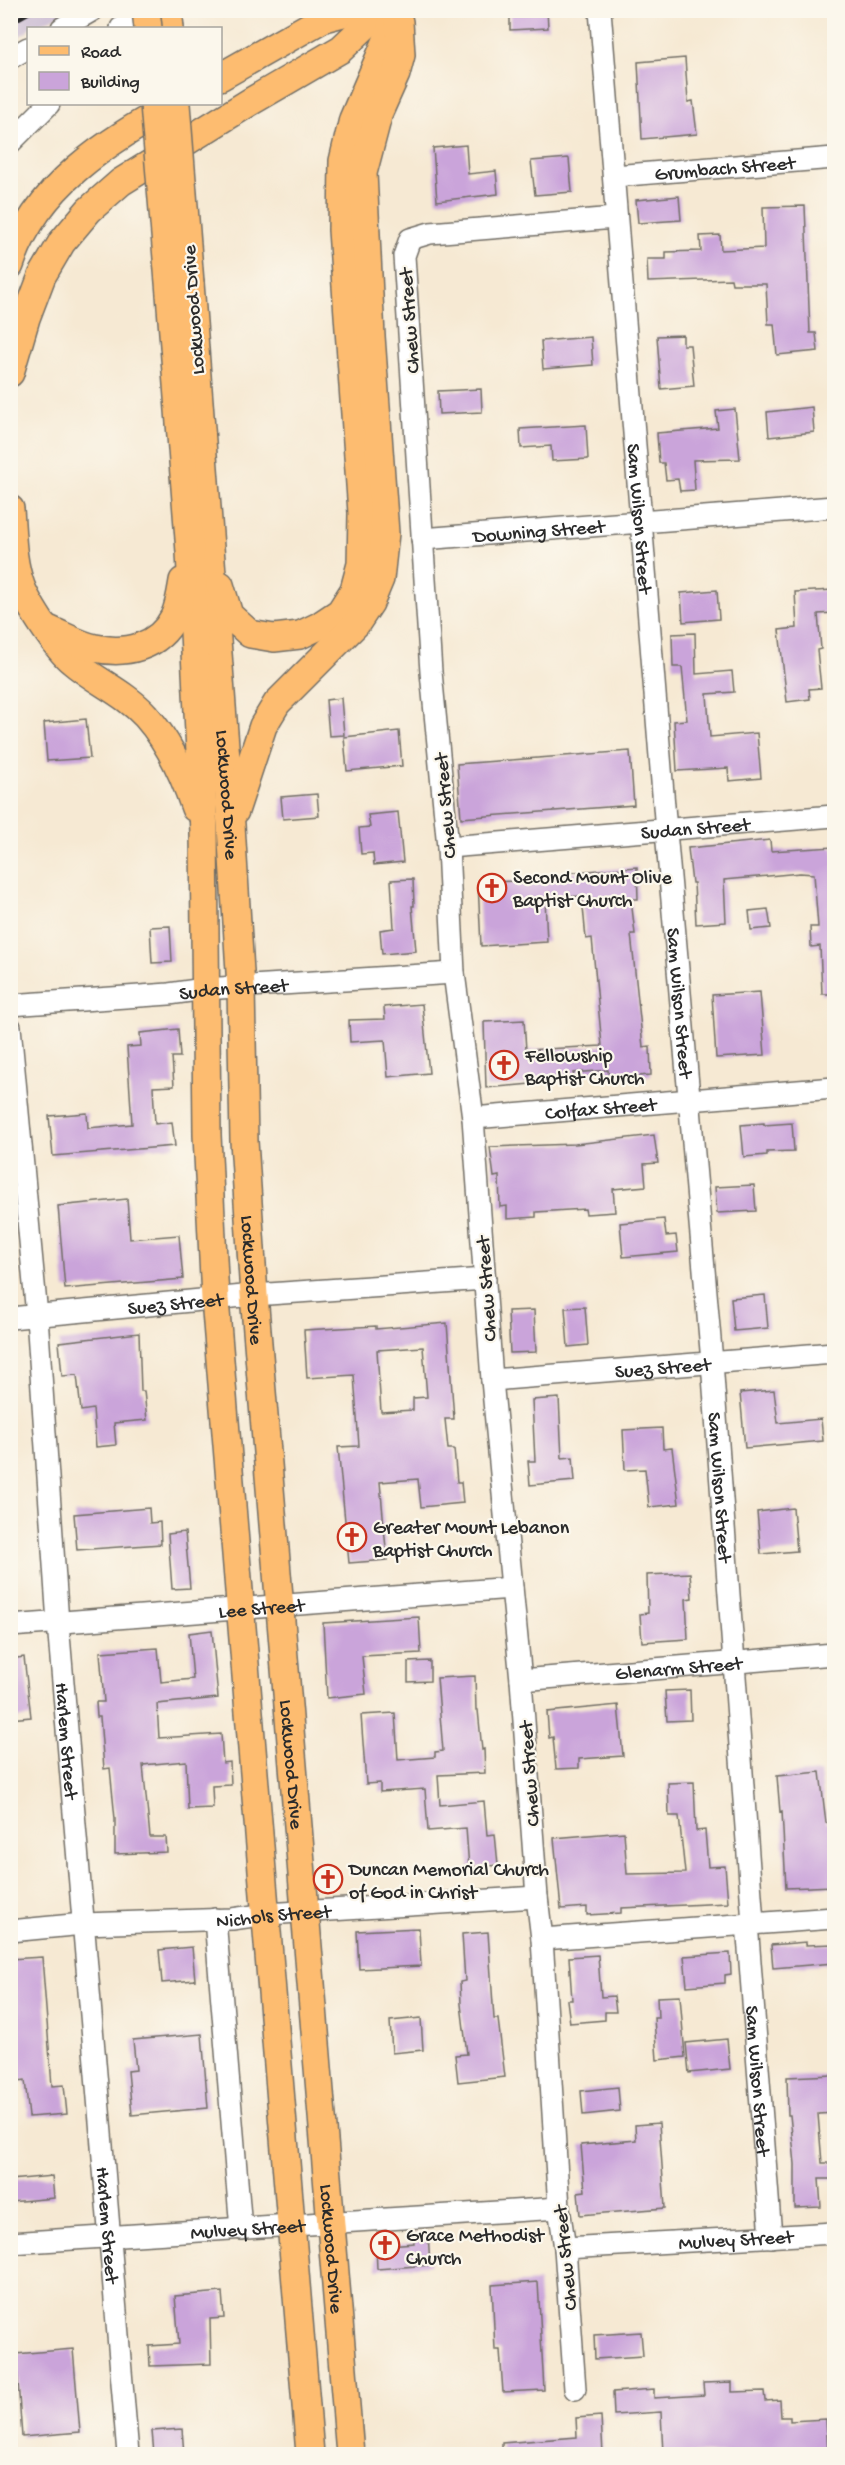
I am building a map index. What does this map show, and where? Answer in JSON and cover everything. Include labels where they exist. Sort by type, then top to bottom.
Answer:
[{"type":"main road","points":[[146,10],[148,27]]},
{"type":"main road","points":[[168,10],[170,27]]},
{"type":"main road","points":[[222,76],[323,14],[355,10]]},
{"type":"main road","points":[[10,373],[26,318],[42,276],[62,242],[88,210],[121,182],[341,49],[382,10]]},
{"type":"main road","points":[[199,550],[229,615],[250,634],[274,638],[300,635],[320,626],[340,612],[354,590],[361,564],[362,513],[342,230],[343,161],[353,119],[390,33],[394,10]]},
{"type":"main road","points":[[231,825],[263,726],[276,704],[356,624],[370,603],[381,579],[385,533],[371,336],[363,173],[379,112],[396,74],[401,55],[399,22],[394,10]]},
{"type":"main road","points":[[323,14],[341,49]]},
{"type":"main road","name":"Lockwood Drive","points":[[154,105],[180,288]]},
{"type":"main road","points":[[10,265],[33,219],[61,181],[114,139],[173,105]]},
{"type":"main road","name":"Lockwood Drive","points":[[175,105],[180,288],[199,550],[231,825],[241,988],[244,1141],[254,1295],[350,2454]]},
{"type":"main road","points":[[10,509],[14,561],[21,586],[32,609],[71,661],[104,682],[144,715],[165,742],[186,781],[204,832]]},
{"type":"main road","points":[[46,628],[94,648],[115,650],[140,648],[162,636],[175,616],[199,550]]},
{"type":"main road","name":"Lockwood Drive","points":[[199,550],[207,1135],[215,1299],[293,2225],[310,2454]]},
{"type":"street","points":[[64,27],[93,10]]},
{"type":"street","points":[[123,27],[158,10]]},
{"type":"street","name":"Sam Wilson Street","points":[[600,10],[614,176],[615,218],[712,1362],[771,2237]]},
{"type":"street","points":[[10,58],[27,49]]},
{"type":"street","points":[[10,143],[49,105]]},
{"type":"street","name":"Grumbach Street","points":[[614,176],[834,158]]},
{"type":"street","name":"Chew Street","points":[[575,2389],[565,2248],[559,2208],[542,1939],[521,1680],[492,1380],[473,1118],[454,973],[448,847],[431,672],[404,256],[410,239],[430,233],[615,218]]},
{"type":"street","name":"Downing Street","points":[[422,539],[834,507]]},
{"type":"street","name":"Sudan Street","points":[[448,847],[834,816]]},
{"type":"street","name":"Sudan Street","points":[[10,1005],[204,989],[454,973]]},
{"type":"street","name":"Harlem Street","points":[[10,1027],[37,1316],[58,1623],[128,2454]]},
{"type":"street","name":"Colfax Street","points":[[473,1118],[690,1098],[834,1088]]},
{"type":"street","name":"Suez Street","points":[[10,1318],[254,1295],[485,1279]]},
{"type":"street","name":"Suez Street","points":[[492,1380],[834,1353]]},
{"type":"street","name":"Lee Street","points":[[10,1626],[512,1588]]},
{"type":"street","name":"Glenarm Street","points":[[521,1680],[834,1654]]},
{"type":"street","name":"Nichols Street","points":[[10,1931],[83,1924],[215,1919],[537,1897]]},
{"type":"street","points":[[542,1939],[834,1918]]},
{"type":"street","points":[[215,1919],[241,2229]]},
{"type":"street","name":"Mulvey Street","points":[[10,2243],[559,2208]]},
{"type":"street","name":"Mulvey Street","points":[[565,2248],[834,2233]]},
{"type":"shaded area","points":[[11,10],[67,10],[35,27],[27,27],[27,32],[11,41]]},
{"type":"building","points":[[510,10],[547,10],[548,28],[510,30]]},
{"type":"building","points":[[685,58],[688,102],[693,101],[697,134],[642,139],[638,62]]},
{"type":"building","points":[[466,145],[468,174],[496,171],[498,194],[437,201],[433,148]]},
{"type":"building","points":[[569,158],[572,192],[535,195],[531,161]]},
{"type":"building","points":[[679,196],[681,220],[638,223],[636,200]]},
{"type":"building","points":[[805,206],[810,333],[816,333],[818,351],[777,355],[774,324],[768,324],[766,284],[732,284],[731,279],[648,282],[647,259],[666,259],[666,252],[701,251],[700,236],[720,235],[721,250],[764,248],[763,207]]},
{"type":"building","points":[[683,335],[683,345],[690,345],[694,386],[661,389],[657,336]]},
{"type":"building","points":[[591,337],[593,365],[543,369],[541,341]]},
{"type":"building","points":[[481,389],[482,412],[439,414],[438,391]]},
{"type":"building","points":[[812,407],[814,432],[769,437],[767,412]]},
{"type":"building","points":[[735,409],[740,459],[693,460],[695,490],[680,491],[678,479],[666,480],[664,463],[659,463],[657,433],[718,428],[716,411]]},
{"type":"building","points":[[586,425],[588,459],[552,461],[551,446],[521,448],[520,429]]},
{"type":"building","points":[[717,590],[719,619],[683,622],[681,593]]},
{"type":"building","points":[[834,590],[834,613],[818,614],[821,649],[817,650],[821,688],[809,689],[810,699],[787,702],[779,630],[797,628],[795,592]]},
{"type":"building","points":[[695,633],[696,674],[732,671],[734,692],[707,694],[710,737],[757,733],[761,778],[729,781],[728,768],[677,771],[674,721],[687,720],[682,667],[673,667],[672,634]]},
{"type":"building","points":[[341,698],[344,735],[329,736],[326,700]]},
{"type":"building","points":[[86,719],[90,758],[47,761],[44,723]]},
{"type":"building","points":[[399,731],[402,766],[347,771],[344,737]]},
{"type":"building","points":[[630,751],[634,805],[461,818],[457,764]]},
{"type":"building","points":[[317,794],[319,816],[283,819],[281,797]]},
{"type":"building","points":[[398,812],[403,862],[374,865],[373,853],[361,854],[359,828],[370,827],[368,815]]},
{"type":"building","points":[[770,840],[771,851],[834,847],[834,994],[822,994],[820,946],[811,947],[810,927],[818,927],[814,874],[800,873],[724,880],[726,922],[696,924],[694,883],[692,883],[688,848]]},
{"type":"building","points":[[637,867],[638,899],[631,899],[635,934],[631,934],[643,1047],[650,1046],[651,1075],[609,1078],[608,1070],[573,1073],[574,1080],[486,1088],[484,1022],[524,1020],[526,1050],[602,1046],[592,938],[586,939],[582,896],[545,898],[547,942],[481,946],[478,883],[563,878],[563,873]]},
{"type":"building","points":[[413,879],[414,906],[412,906],[416,951],[382,954],[380,930],[394,928],[391,880]]},
{"type":"building","points":[[768,909],[771,928],[751,930],[749,911]]},
{"type":"building","points":[[170,926],[172,962],[152,963],[150,927]]},
{"type":"building","points":[[760,992],[765,1055],[716,1058],[712,995]]},
{"type":"building","points":[[422,1004],[429,1073],[388,1077],[385,1040],[350,1042],[349,1020],[385,1019],[384,1007]]},
{"type":"building","points":[[178,1029],[180,1057],[172,1057],[174,1086],[153,1087],[155,1124],[172,1122],[175,1146],[53,1156],[49,1116],[87,1113],[88,1128],[132,1124],[127,1047],[141,1046],[140,1033]]},
{"type":"building","points":[[764,1123],[764,1125],[792,1123],[794,1151],[767,1152],[767,1155],[744,1157],[741,1125]]},
{"type":"building","points":[[654,1135],[658,1163],[644,1164],[646,1186],[613,1189],[615,1212],[586,1214],[585,1209],[536,1212],[536,1217],[507,1219],[507,1206],[500,1207],[499,1176],[494,1177],[490,1147],[575,1144]]},
{"type":"building","points":[[754,1185],[756,1211],[717,1213],[715,1187]]},
{"type":"building","points":[[127,1199],[130,1239],[179,1235],[183,1279],[65,1289],[58,1206]]},
{"type":"building","points":[[664,1219],[666,1236],[676,1235],[678,1252],[623,1257],[620,1223]]},
{"type":"building","points":[[765,1295],[768,1328],[734,1331],[731,1298]]},
{"type":"building","points":[[585,1307],[588,1345],[568,1347],[565,1308]]},
{"type":"building","points":[[534,1310],[536,1352],[510,1353],[508,1311]]},
{"type":"building","points":[[447,1323],[454,1419],[445,1419],[448,1449],[454,1449],[457,1482],[461,1482],[463,1503],[421,1507],[418,1479],[380,1482],[387,1560],[349,1563],[338,1447],[359,1446],[354,1375],[307,1378],[304,1330],[376,1326],[376,1329]],"holes":[[[423,1347],[427,1397],[413,1398],[413,1410],[381,1412],[377,1350]]]},
{"type":"building","points":[[139,1333],[141,1391],[144,1391],[147,1420],[114,1423],[116,1445],[96,1447],[93,1409],[81,1411],[77,1375],[62,1376],[59,1342]]},
{"type":"building","points":[[774,1390],[778,1423],[821,1419],[823,1441],[745,1448],[740,1393]]},
{"type":"building","points":[[559,1398],[562,1458],[573,1457],[575,1481],[530,1485],[528,1461],[535,1461],[532,1400]]},
{"type":"building","points":[[662,1428],[663,1449],[672,1448],[679,1504],[649,1507],[645,1469],[625,1470],[623,1430]]},
{"type":"building","points":[[149,1508],[150,1523],[160,1522],[161,1544],[77,1550],[74,1514]]},
{"type":"building","points":[[793,1508],[797,1551],[761,1554],[757,1512]]},
{"type":"building","points":[[185,1532],[190,1588],[172,1589],[168,1534]]},
{"type":"building","points":[[690,1573],[692,1598],[686,1599],[688,1639],[642,1642],[640,1614],[648,1613],[647,1575]]},
{"type":"building","points":[[419,1617],[421,1653],[362,1656],[366,1694],[327,1698],[323,1623]]},
{"type":"building","points":[[212,1630],[218,1698],[157,1704],[159,1738],[221,1734],[223,1763],[230,1762],[231,1785],[212,1786],[213,1808],[188,1809],[186,1761],[143,1765],[150,1837],[166,1837],[167,1852],[115,1854],[115,1819],[110,1768],[104,1769],[100,1717],[97,1717],[96,1702],[104,1702],[100,1652],[158,1648],[161,1682],[193,1679],[189,1633]]},
{"type":"building","points":[[24,1657],[31,1717],[10,1719],[10,1659]]},
{"type":"building","points":[[430,1661],[430,1681],[408,1682],[408,1662]]},
{"type":"building","points":[[475,1676],[476,1710],[478,1710],[482,1750],[484,1749],[485,1773],[438,1775],[440,1805],[484,1801],[487,1835],[495,1834],[498,1865],[469,1868],[466,1828],[428,1831],[425,1789],[380,1792],[380,1783],[366,1784],[361,1715],[395,1713],[398,1760],[435,1757],[435,1752],[443,1751],[437,1678]]},
{"type":"building","points":[[690,1690],[691,1720],[667,1721],[665,1691]]},
{"type":"building","points":[[618,1705],[623,1756],[579,1759],[579,1768],[556,1769],[553,1737],[549,1738],[547,1712]]},
{"type":"building","points":[[820,1772],[826,1823],[832,1823],[834,1886],[786,1888],[782,1811],[780,1812],[777,1776]]},
{"type":"building","points":[[694,1782],[696,1831],[705,1830],[708,1867],[725,1866],[728,1903],[621,1908],[621,1913],[587,1915],[587,1907],[561,1909],[554,1838],[624,1832],[627,1874],[685,1873],[679,1816],[669,1816],[668,1783]]},
{"type":"building","points":[[419,1928],[421,1966],[359,1969],[357,1931]]},
{"type":"building","points":[[488,1932],[494,2019],[498,2019],[505,2077],[458,2082],[455,2055],[467,2054],[460,1982],[465,1981],[462,1934]]},
{"type":"building","points":[[806,1942],[806,1945],[834,1944],[834,1963],[773,1968],[771,1945]]},
{"type":"building","points":[[192,1947],[195,1980],[162,1983],[159,1950]]},
{"type":"building","points":[[730,1953],[731,1974],[725,1975],[725,1983],[687,1986],[684,1956]]},
{"type":"building","points":[[598,1955],[601,1997],[614,1996],[616,2012],[605,2012],[605,2020],[570,2023],[567,2000],[572,2000],[569,1957]]},
{"type":"building","points":[[42,1957],[52,2086],[64,2085],[67,2114],[29,2117],[25,2080],[18,2081],[10,1995],[10,1959]]},
{"type":"building","points":[[680,1996],[685,2057],[657,2060],[654,2018],[658,2018],[657,1997]]},
{"type":"building","points":[[421,2018],[423,2050],[392,2053],[390,2021]]},
{"type":"building","points":[[202,2034],[208,2108],[132,2115],[128,2071],[136,2070],[133,2040]]},
{"type":"building","points":[[727,2039],[730,2069],[689,2073],[686,2043]]},
{"type":"building","points":[[834,2075],[834,2113],[818,2114],[822,2163],[834,2163],[834,2179],[819,2179],[821,2207],[795,2208],[795,2164],[790,2115],[788,2115],[787,2077]]},
{"type":"building","points":[[618,2087],[620,2111],[583,2115],[581,2091]]},
{"type":"building","points":[[659,2123],[665,2208],[580,2215],[578,2192],[585,2191],[581,2145],[636,2140],[635,2125]]},
{"type":"building","points":[[52,2176],[54,2198],[10,2202],[10,2180]]},
{"type":"building","points":[[428,2233],[430,2265],[377,2269],[376,2246],[414,2243],[413,2234]]},
{"type":"building","points":[[538,2282],[544,2390],[503,2392],[500,2350],[495,2350],[492,2285]]},
{"type":"building","points":[[222,2292],[224,2318],[210,2319],[211,2364],[150,2366],[149,2346],[179,2344],[175,2296]]},
{"type":"building","points":[[641,2332],[643,2356],[595,2359],[594,2335]]},
{"type":"building","points":[[73,2349],[80,2432],[22,2437],[16,2354]]},
{"type":"building","points":[[732,2382],[732,2392],[764,2391],[765,2401],[780,2400],[781,2417],[790,2417],[790,2421],[826,2419],[828,2454],[663,2454],[661,2412],[614,2415],[613,2392],[654,2389],[654,2398],[704,2395],[703,2383]]},
{"type":"building","points":[[601,2416],[603,2454],[502,2454],[502,2443],[577,2437],[576,2418]]},
{"type":"building","points":[[182,2429],[184,2454],[154,2454],[152,2431]]},
{"type":"railway","points":[[10,23],[33,10]]},
{"type":"place","name":"Second Mount Olive Baptist Church","points":[[492,888]]},
{"type":"place","name":"Fellowship Baptist Church","points":[[504,1065]]},
{"type":"place","name":"Greater Mount Lebanon Baptist Church","points":[[352,1537]]},
{"type":"place","name":"Duncan Memorial Church of God in Christ","points":[[328,1879]]},
{"type":"place","name":"Grace Methodist Church","points":[[385,2245]]}]
